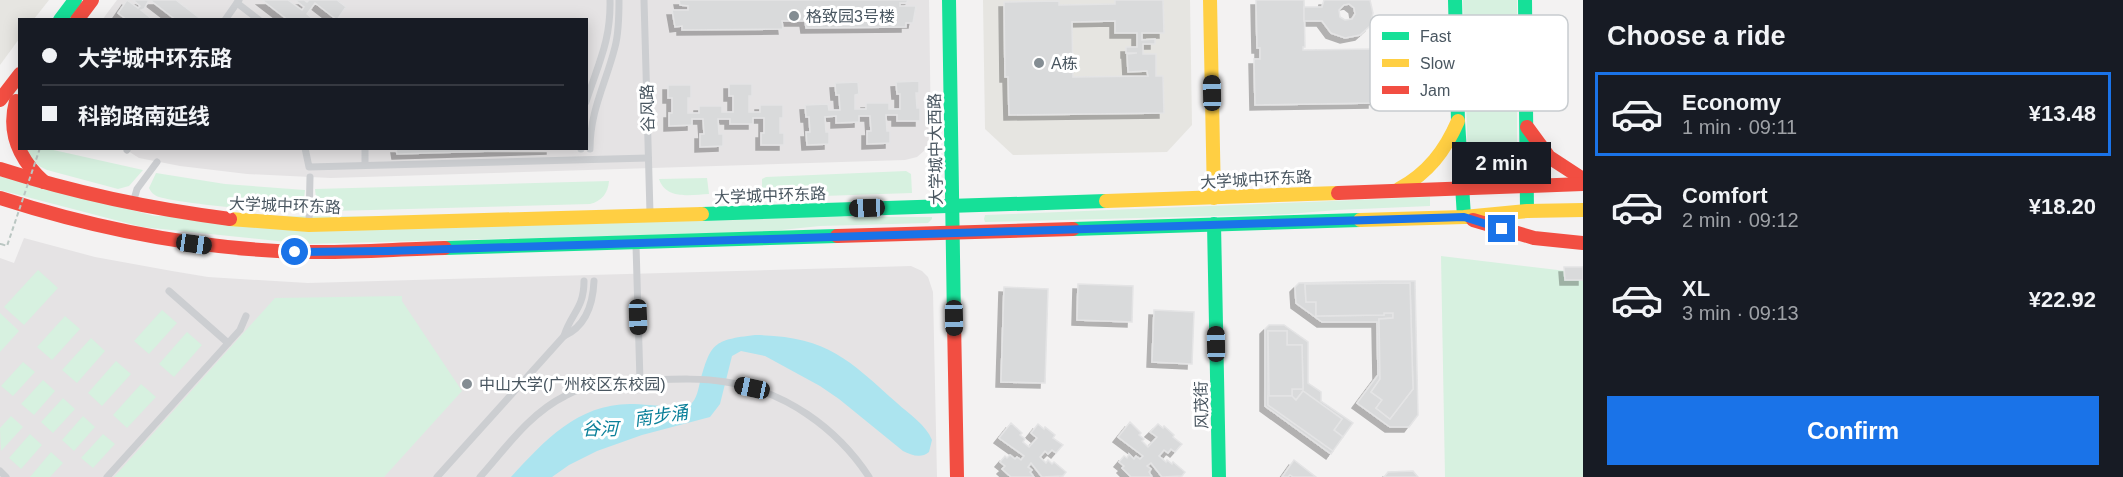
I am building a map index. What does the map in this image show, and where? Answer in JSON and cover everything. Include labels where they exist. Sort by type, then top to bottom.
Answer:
[{"type":"main road","points":[[62,18],[75,0]]},
{"type":"main road","points":[[78,18],[92,0]]},
{"type":"main road","name":"大学城中大西路","points":[[949,0],[959,206]]},
{"type":"main road","name":"大学城中大西路","points":[[957,477],[962,0]]},
{"type":"main road","points":[[1210,0],[1214,198]]},
{"type":"main road","points":[[1455,0],[1455,15]]},
{"type":"main road","points":[[1525,0],[1525,15]]},
{"type":"main road","points":[[0,100],[18,77]]},
{"type":"main road","points":[[0,122],[18,99]]},
{"type":"main road","points":[[18,99],[12,115],[15,141],[18,146]]},
{"type":"main road","points":[[1458,111],[1464,217]]},
{"type":"main road","points":[[1527,111],[1527,211]]},
{"type":"main road","points":[[1396,189],[1418,178],[1437,159],[1458,121]]},
{"type":"main road","points":[[1527,127],[1549,157],[1583,179]]},
{"type":"main road","points":[[20,150],[31,168],[47,184]]},
{"type":"main road","name":"大学城中环东路","points":[[0,169],[47,184],[133,205],[214,218],[309,225],[1214,198],[1396,189],[1583,184]]},
{"type":"main road","points":[[0,198],[71,220],[130,233],[212,246],[322,252],[1464,217],[1527,211],[1583,210]]},
{"type":"main road","points":[[1464,217],[1534,238],[1583,243]]},
{"type":"main road","name":"风茂街","points":[[1214,224],[1219,477]]},
{"type":"main road","name":"大学城中大西路","points":[[959,232],[970,477]]},
{"type":"lane","points":[[588,96],[606,45],[610,0]]},
{"type":"lane","points":[[590,149],[590,128],[595,106],[617,40],[619,0]]},
{"type":"lane","name":"谷风路","points":[[644,0],[650,215]]},
{"type":"lane","points":[[226,18],[238,2],[257,18]]},
{"type":"lane","points":[[305,150],[309,167],[648,158]]},
{"type":"lane","points":[[365,150],[365,165]]},
{"type":"lane","points":[[133,205],[137,189],[157,162]]},
{"type":"lane","points":[[309,225],[310,177]]},
{"type":"lane","points":[[636,243],[640,381]]},
{"type":"lane","points":[[564,336],[567,325],[576,314],[582,301],[584,281]]},
{"type":"lane","points":[[437,477],[564,336],[574,331],[584,319],[591,304],[594,281]]},
{"type":"lane","points":[[169,291],[228,343]]},
{"type":"lane","points":[[107,477],[242,327],[246,316]]},
{"type":"lane","points":[[480,477],[530,421],[554,402],[575,391],[594,384],[695,379],[752,388],[771,395],[808,415],[845,445],[869,477]]},
{"type":"lane","points":[[0,471],[6,477]]},
{"type":"path","points":[[0,244],[7,246],[39,150]]},
{"type":"shaded area","points":[[0,0],[49,0],[35,18],[18,18],[18,40],[0,65]]},
{"type":"shaded area","points":[[117,0],[929,0],[931,136],[925,150],[917,157],[905,160],[331,178],[247,174],[180,166],[139,158],[127,150],[588,150],[588,18],[104,18]]},
{"type":"shaded area","points":[[983,0],[1190,0],[1192,125],[1167,152],[1013,155],[985,129]]},
{"type":"shaded area","name":"中山大学(广州校区东校园)","points":[[24,238],[95,257],[208,277],[308,283],[911,266],[928,277],[933,292],[937,477],[0,477],[0,258],[14,263]]},
{"type":"green space","points":[[1463,0],[1517,0],[1517,15],[1463,15]]},
{"type":"green space","points":[[1466,111],[1517,111],[1517,164],[1509,171],[1499,175],[1489,175],[1478,174],[1468,163]]},
{"type":"green space","points":[[24,150],[53,150],[143,170],[129,186],[118,189],[39,166]]},
{"type":"green space","points":[[906,171],[911,174],[912,193],[793,197],[762,192],[762,179],[766,177]]},
{"type":"green space","points":[[156,173],[225,184],[305,190],[304,198],[297,207],[272,210],[207,205],[170,199],[157,196],[149,188]]},
{"type":"green space","points":[[0,176],[155,216],[932,217],[932,219],[928,223],[820,226],[761,232],[306,244],[142,227],[0,190]]},
{"type":"green space","points":[[707,178],[709,194],[687,195],[667,190],[659,179]]},
{"type":"green space","points":[[609,181],[604,196],[590,204],[334,211],[329,211],[320,205],[315,189]]},
{"type":"green space","points":[[1430,197],[1430,206],[1289,214],[985,222],[984,219],[985,215]]},
{"type":"green space","points":[[1441,256],[1583,273],[1583,477],[1445,477]]},
{"type":"green space","points":[[38,270],[58,288],[24,325],[4,307]]},
{"type":"green space","points":[[402,296],[402,301],[462,391],[384,477],[114,477],[275,298]]},
{"type":"green space","points":[[162,310],[177,323],[149,354],[134,341]]},
{"type":"green space","points":[[0,313],[19,331],[0,352]]},
{"type":"green space","points":[[65,316],[80,329],[52,360],[37,347]]},
{"type":"green space","points":[[187,332],[202,345],[174,377],[159,364]]},
{"type":"green space","points":[[91,338],[105,351],[77,383],[62,370]]},
{"type":"green space","points":[[116,361],[131,374],[102,406],[88,393]]},
{"type":"green space","points":[[23,362],[35,372],[13,396],[1,386]]},
{"type":"green space","points":[[43,380],[55,391],[34,415],[21,404]]},
{"type":"green space","points":[[141,384],[156,397],[127,428],[113,415]]},
{"type":"green space","points":[[63,398],[75,409],[53,433],[41,422]]},
{"type":"green space","points":[[11,416],[23,427],[1,451],[0,428]]},
{"type":"green space","points":[[83,416],[95,427],[74,451],[62,440]]},
{"type":"green space","points":[[30,434],[42,445],[21,469],[9,458]]},
{"type":"green space","points":[[103,434],[115,444],[93,468],[81,458]]},
{"type":"green space","points":[[51,452],[63,463],[50,477],[30,477]]},
{"type":"water","name":"谷河","points":[[755,335],[779,336],[818,345],[849,362],[921,425],[932,440],[929,452],[919,456],[903,451],[820,386],[765,356],[741,351],[732,356],[720,404],[710,417],[642,435],[597,451],[569,465],[552,477],[511,477],[549,438],[563,427],[594,410],[630,404],[669,406],[691,404],[697,394],[711,351],[730,339]]},
{"type":"building","points":[[127,0],[138,8],[140,6],[133,0],[149,0],[141,10],[151,18],[124,18],[118,13]]},
{"type":"building","points":[[150,0],[176,0],[199,18],[173,18]]},
{"type":"building","points":[[262,0],[288,0],[302,10],[304,7],[295,0],[307,2],[309,0],[337,0],[346,7],[338,18],[334,18],[315,3],[307,14],[312,18],[285,18]]},
{"type":"building","name":"格致园3号楼","points":[[679,0],[909,0],[906,3],[900,3],[900,6],[916,6],[913,23],[906,23],[906,27],[806,28],[805,21],[782,21],[783,29],[682,30],[682,26],[675,27],[672,10],[688,10],[688,6],[680,5]]},
{"type":"building","name":"A栋","points":[[1115,0],[1163,0],[1164,33],[1142,33],[1142,40],[1155,39],[1155,44],[1143,44],[1143,54],[1156,54],[1156,76],[1163,76],[1164,113],[1009,115],[1008,77],[1005,77],[1004,2],[1059,1],[1059,5],[1115,4]],"holes":[[[1115,21],[1115,33],[1137,33],[1137,47],[1126,47],[1126,53],[1137,53],[1127,54],[1128,72],[1147,71],[1148,76],[1073,77],[1072,22]]]},
{"type":"building","points":[[1256,0],[1304,0],[1305,47],[1303,50],[1370,49],[1370,103],[1255,105],[1254,59],[1260,59],[1260,48],[1257,48]]},
{"type":"building","points":[[1324,0],[1370,0],[1373,13],[1370,15],[1370,26],[1360,35],[1345,38],[1331,33],[1322,21],[1304,21],[1304,7],[1322,7]],"holes":[[[1349,4],[1354,8],[1355,14],[1352,19],[1345,20],[1340,17],[1339,10]]]},
{"type":"building","points":[[919,81],[919,93],[916,93],[917,108],[920,108],[920,121],[897,121],[897,115],[886,115],[890,143],[867,144],[867,131],[871,131],[870,116],[859,116],[859,122],[836,123],[836,116],[825,117],[829,144],[807,145],[806,132],[810,132],[805,105],[828,104],[829,110],[840,110],[835,83],[858,82],[859,94],[855,95],[855,109],[866,109],[866,103],[889,103],[889,109],[900,109],[900,94],[897,94],[896,82]]},
{"type":"building","points":[[729,84],[752,84],[749,112],[760,112],[760,105],[783,105],[780,133],[784,133],[784,145],[761,145],[764,118],[753,118],[753,124],[730,124],[730,119],[718,119],[719,134],[723,134],[723,146],[700,147],[700,134],[704,134],[703,119],[692,119],[692,125],[669,126],[672,98],[668,98],[668,85],[691,85],[688,113],[699,113],[699,106],[722,106],[722,112],[733,112],[733,96],[729,96]]},
{"type":"building","points":[[396,150],[520,150],[397,154]]},
{"type":"building","points":[[1564,267],[1583,267],[1583,280],[1565,280]]},
{"type":"building","points":[[1415,281],[1418,415],[1409,427],[1390,427],[1357,403],[1378,375],[1377,322],[1322,322],[1296,303],[1295,287],[1299,283]],"holes":[[[1410,283],[1413,389],[1390,419],[1376,408],[1382,400],[1371,392],[1380,379],[1379,319],[1393,318],[1393,313],[1316,316],[1316,302],[1306,302],[1305,284]]]},
{"type":"building","points":[[1410,283],[1413,389],[1390,419],[1376,408],[1382,400],[1371,392],[1380,379],[1379,319],[1393,318],[1393,313],[1316,316],[1316,302],[1306,302],[1305,284]]},
{"type":"building","points":[[1078,284],[1133,286],[1132,322],[1077,320]]},
{"type":"building","points":[[1004,287],[1048,289],[1045,383],[1001,382]]},
{"type":"building","points":[[1154,310],[1194,312],[1192,364],[1152,362]]},
{"type":"building","points":[[1269,325],[1284,325],[1308,342],[1308,383],[1321,392],[1321,401],[1353,423],[1343,437],[1334,430],[1342,419],[1303,391],[1296,400],[1292,397],[1292,389],[1303,389],[1302,345],[1287,345],[1287,331],[1268,331],[1268,405],[1333,451],[1331,454],[1265,406],[1265,329]]},
{"type":"building","points":[[1268,331],[1287,331],[1287,345],[1302,345],[1303,389],[1292,389],[1292,396],[1269,396]]},
{"type":"building","points":[[1303,391],[1342,419],[1334,430],[1343,437],[1333,451],[1268,405],[1268,396],[1292,396],[1296,400]]},
{"type":"building","points":[[1130,422],[1141,433],[1139,435],[1144,439],[1142,441],[1148,447],[1157,437],[1150,432],[1158,424],[1174,435],[1173,437],[1182,444],[1175,452],[1171,449],[1168,453],[1164,450],[1159,456],[1166,462],[1167,460],[1172,464],[1173,462],[1185,472],[1182,476],[1162,477],[1151,463],[1147,466],[1151,469],[1149,472],[1152,477],[1131,477],[1122,468],[1124,466],[1119,462],[1124,456],[1127,458],[1129,454],[1134,459],[1136,456],[1140,459],[1143,456],[1118,437]]},
{"type":"building","points":[[1011,423],[1022,433],[1020,435],[1025,439],[1023,442],[1029,447],[1037,438],[1031,433],[1038,424],[1055,435],[1053,438],[1063,445],[1056,453],[1052,450],[1048,454],[1045,451],[1040,457],[1046,463],[1048,460],[1052,464],[1054,462],[1066,472],[1063,476],[1042,477],[1031,463],[1028,467],[1032,470],[1030,472],[1034,477],[1011,477],[1002,469],[1005,466],[1000,462],[1005,456],[1007,458],[1010,455],[1021,460],[1024,456],[999,438]]},
{"type":"building","points":[[1294,460],[1316,477],[1290,475],[1282,477]]},
{"type":"building","points":[[1413,471],[1418,477],[1384,477],[1388,472]]},
{"type":"traffic: fast","points":[[62,18],[75,0]]},
{"type":"traffic: fast","points":[[949,0],[954,321]]},
{"type":"traffic: fast","points":[[1455,0],[1455,15]]},
{"type":"traffic: fast","points":[[1525,0],[1525,15]]},
{"type":"traffic: fast","points":[[1458,111],[1464,217]]},
{"type":"traffic: fast","points":[[1526,111],[1527,211]]},
{"type":"traffic: fast","points":[[702,214],[1106,201]]},
{"type":"traffic: fast","points":[[1073,229],[1360,220]]},
{"type":"traffic: fast","points":[[1214,224],[1219,477]]},
{"type":"traffic: fast","points":[[445,248],[837,236]]},
{"type":"traffic: slow","points":[[1210,0],[1214,198]]},
{"type":"traffic: slow","points":[[1399,189],[1419,176],[1434,160],[1458,121]]},
{"type":"traffic: slow","points":[[1106,201],[1338,193]]},
{"type":"traffic: slow","points":[[1360,220],[1583,210]]},
{"type":"traffic: slow","points":[[230,219],[309,225],[702,214]]},
{"type":"traffic: jam","points":[[78,18],[92,0]]},
{"type":"traffic: jam","points":[[0,100],[18,77]]},
{"type":"traffic: jam","points":[[16,101],[13,124],[18,146]]},
{"type":"traffic: jam","points":[[1527,127],[1549,157],[1583,179]]},
{"type":"traffic: jam","points":[[20,150],[28,165],[44,182]]},
{"type":"traffic: jam","points":[[0,169],[56,186],[114,199],[230,219]]},
{"type":"traffic: jam","points":[[1338,193],[1583,184]]},
{"type":"traffic: jam","points":[[0,198],[113,229],[230,247],[325,252],[445,248]]},
{"type":"traffic: jam","points":[[1473,220],[1534,238],[1583,243]]},
{"type":"traffic: jam","points":[[837,236],[1073,229]]},
{"type":"traffic: jam","points":[[954,321],[957,477]]},
{"type":"place","name":"格致园3号楼","points":[[794,16]]},
{"type":"place","name":"A栋","points":[[1039,63]]},
{"type":"place","name":"中山大学(广州校区东校园)","points":[[467,384]]},
{"type":"route","points":[[295,252],[1464,217],[1502,229]]},
{"type":"water label","name":"南步涌","points":[[661,416]]}]
